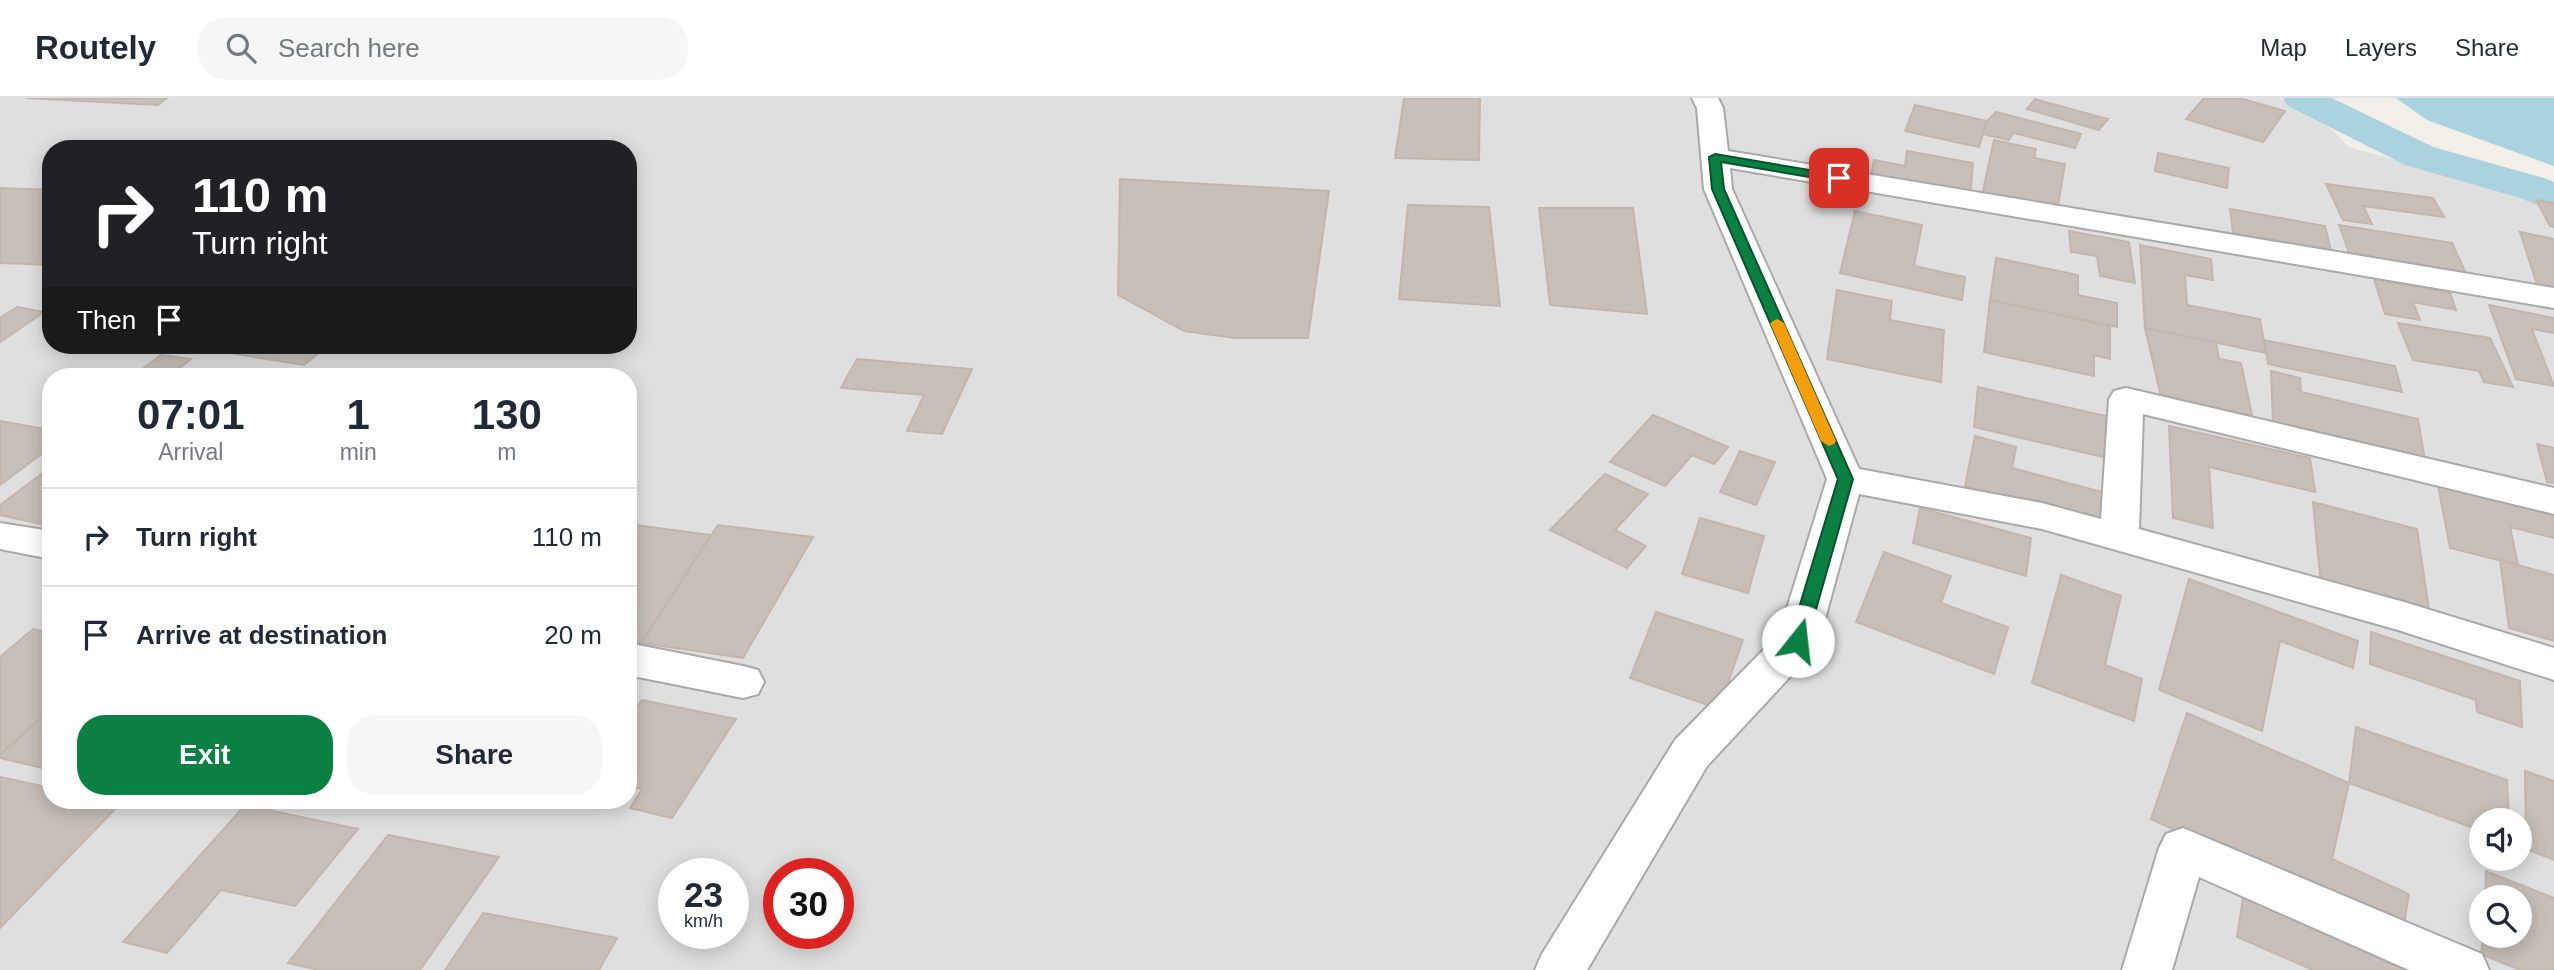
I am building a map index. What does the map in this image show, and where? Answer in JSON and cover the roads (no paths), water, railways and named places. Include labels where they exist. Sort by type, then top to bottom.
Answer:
[{"type":"street","points":[[1560,970],[1691,753],[1798,641],[1845,479],[1718,189],[1710,108],[1704,98]]},
{"type":"street","points":[[1715,157],[2554,298]]},
{"type":"street","points":[[2119,537],[2126,399],[2554,501]]},
{"type":"street","points":[[1845,479],[2042,516],[2404,617],[2554,664]]},
{"type":"street","points":[[0,536],[42,543]]},
{"type":"street","points":[[637,661],[743,682]]},
{"type":"street","points":[[2147,970],[2183,848],[2464,970]]},
{"type":"water","points":[[2396,98],[2554,98],[2554,166],[2427,120]]},
{"type":"waterway","points":[[2302,98],[2419,156],[2532,188],[2554,198]]}]
